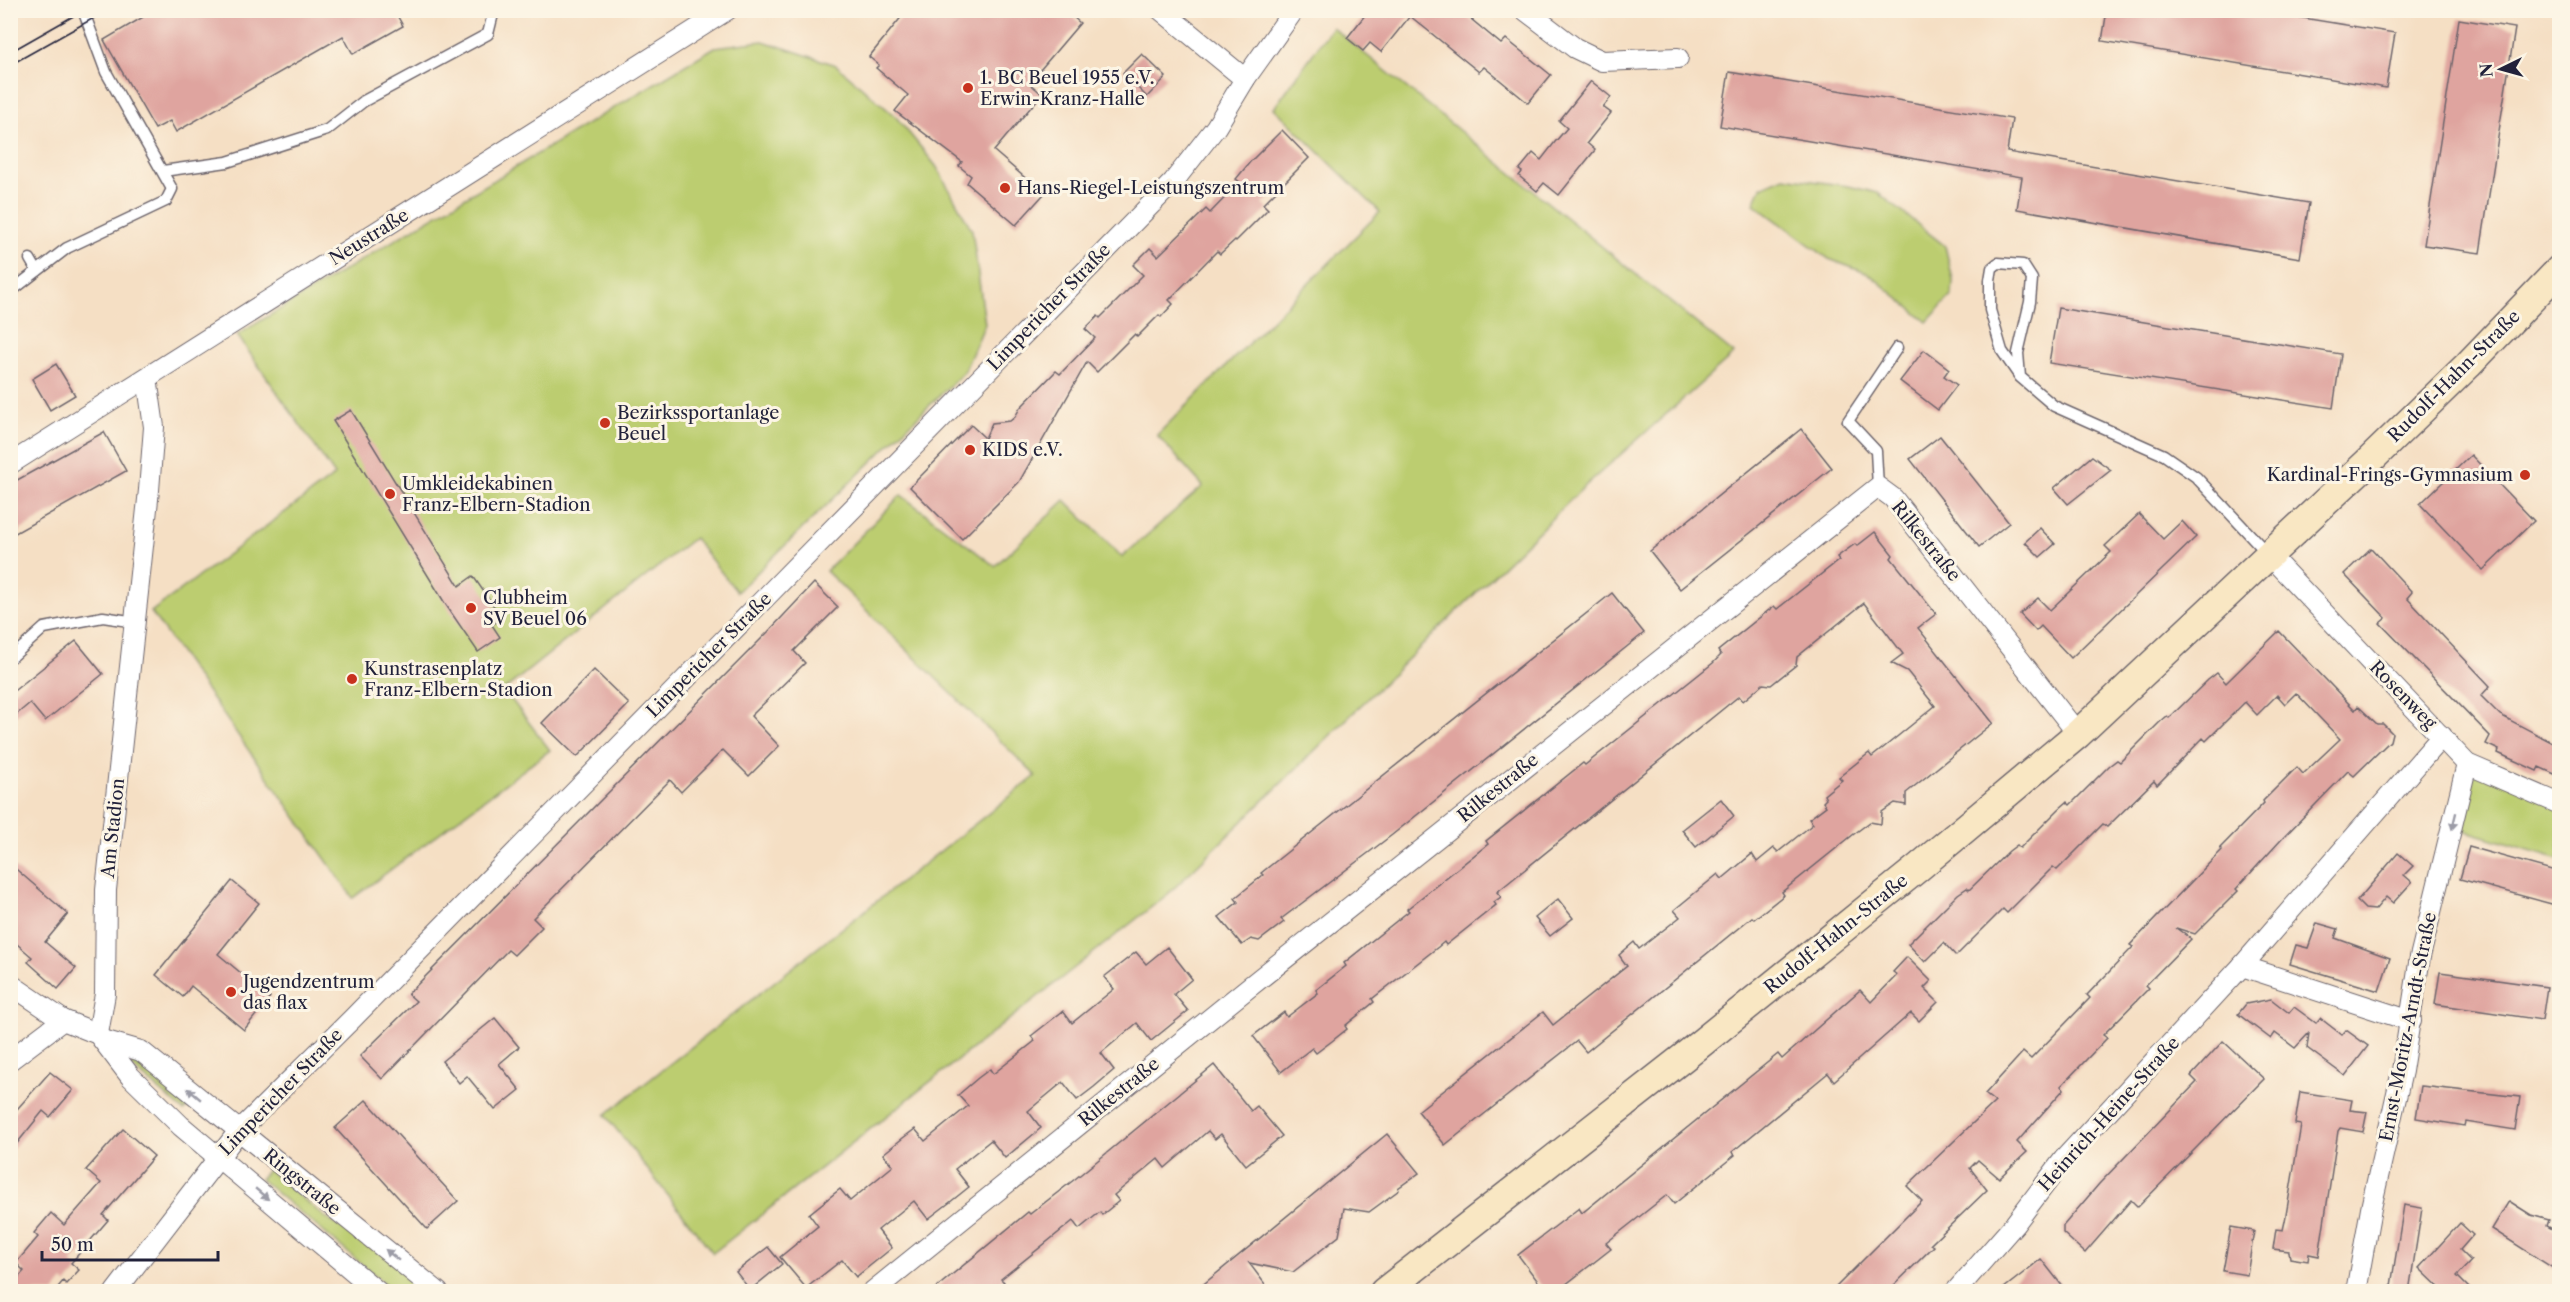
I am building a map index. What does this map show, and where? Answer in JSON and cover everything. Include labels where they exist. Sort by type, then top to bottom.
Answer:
[{"type":"street","name":"Neustraße","points":[[10,464],[727,10]]},
{"type":"street","points":[[1161,10],[1245,79]]},
{"type":"street","name":"Limpericher Straße","points":[[115,1292],[239,1131],[352,1019],[1173,182],[1216,127],[1245,79],[1294,10]]},
{"type":"street","points":[[1525,10],[1575,48],[1602,61],[1678,58]]},
{"type":"street","name":"Rudolf-Hahn-Straße","points":[[1384,1292],[1684,1057],[2078,734],[2468,365],[2559,269]]},
{"type":"street","name":"Am Stadion","points":[[101,1037],[105,994],[106,890],[136,622],[153,427],[147,378]]},
{"type":"street","name":"Rilkestraße","points":[[872,1292],[1248,988],[1878,487],[1893,498],[2078,734]]},
{"type":"street","name":"Rosenweg","points":[[2269,555],[2467,764],[2559,804]]},
{"type":"street","name":"Heinrich-Heine-Straße","points":[[1956,1292],[2014,1225],[2064,1159],[2242,966],[2442,736]]},
{"type":"street","name":"Ernst-Moritz-Arndt-Straße","points":[[2356,1292],[2411,1021],[2420,957],[2467,764]]},
{"type":"street","points":[[2242,966],[2411,1021]]},
{"type":"street","name":"Ringstraße","points":[[10,984],[63,1020],[141,1051],[438,1292]]},
{"type":"street","points":[[10,1060],[63,1020]]},
{"type":"street","name":"Ringstraße","points":[[101,1037],[130,1076],[216,1158],[378,1292]]},
{"type":"lane","points":[[10,292],[67,248],[166,201],[172,189],[119,98],[99,58],[83,10]]},
{"type":"lane","points":[[163,171],[227,162],[327,130],[364,101],[488,34],[494,10]]},
{"type":"lane","points":[[30,259],[38,271]]},
{"type":"lane","points":[[2020,377],[2018,352],[2030,302],[2032,279],[2023,265],[1998,263],[1992,268],[1990,310],[2002,351],[2020,377],[2054,406],[2164,454],[2188,471],[2269,555]]},
{"type":"lane","points":[[1878,487],[1876,451],[1848,421],[1897,348]]},
{"type":"lane","points":[[14,656],[44,628],[104,617],[136,622]]},
{"type":"green space","points":[[1332,27],[1734,354],[1584,487],[1168,894],[713,1253],[605,1115],[1036,776],[826,571],[901,495],[995,566],[1065,500],[1122,557],[1203,486],[1157,435],[1380,212],[1274,108]]},
{"type":"green space","name":"Bezirkssportanlage Beuel","points":[[763,41],[836,65],[896,117],[936,166],[972,230],[985,324],[964,372],[737,592],[694,538],[504,690],[550,750],[353,898],[151,612],[335,475],[237,335],[715,47]]},
{"type":"green space","points":[[1784,177],[1848,186],[1878,193],[1945,246],[1953,280],[1952,295],[1927,322],[1869,274],[1829,259],[1754,204],[1761,187]]},
{"type":"green space","points":[[2467,764],[2559,804],[2559,859],[2453,827]]},
{"type":"green space","points":[[132,1058],[189,1105],[184,1111],[130,1065],[129,1059]]},
{"type":"green space","points":[[268,1170],[330,1221],[383,1251],[430,1291],[394,1291],[260,1179]]},
{"type":"building","points":[[155,10],[394,10],[403,26],[353,54],[343,36],[176,132],[170,121],[155,129],[104,40]]},
{"type":"building","name":"1. BC Beuel 1955 e.V. Erwin-Kranz-Halle","points":[[907,10],[1065,10],[1080,23],[1029,83],[1042,94],[994,151],[1044,194],[1016,225],[967,183],[971,176],[959,166],[962,162],[895,111],[908,95],[876,68],[879,65],[869,57]]},
{"type":"building","points":[[1369,10],[1460,10],[1501,44],[1506,39],[1551,75],[1528,103],[1484,67],[1479,72],[1410,16],[1381,52],[1370,43],[1363,51],[1347,38]]},
{"type":"building","points":[[2107,10],[2255,10],[2395,33],[2386,88],[2102,41]]},
{"type":"building","points":[[2459,19],[2515,28],[2480,253],[2424,245]]},
{"type":"building","points":[[1142,54],[1166,77],[1147,97],[1123,73]]},
{"type":"building","points":[[1729,72],[2012,119],[2007,152],[2309,203],[2300,258],[2017,209],[2022,177],[1720,126]]},
{"type":"building","points":[[1591,81],[1611,97],[1603,107],[1611,113],[1587,143],[1595,150],[1559,195],[1544,183],[1537,191],[1519,176],[1522,172],[1519,170],[1533,153],[1541,160],[1567,128],[1559,121]]},
{"type":"building","points":[[1282,130],[1309,158],[1263,204],[1268,209],[1236,241],[1220,254],[1217,251],[1169,300],[1173,304],[1161,317],[1159,315],[1137,337],[1135,334],[1097,372],[1087,362],[1019,482],[962,539],[910,487],[971,425],[985,438],[992,423],[1010,421],[1056,371],[1060,374],[1095,338],[1085,329],[1098,316],[1100,318],[1143,275],[1133,265],[1150,248],[1158,256],[1206,209],[1210,213],[1240,182],[1236,179],[1250,162]]},
{"type":"building","points":[[2058,308],[2341,354],[2333,408],[2049,363]]},
{"type":"building","points":[[1924,350],[1949,369],[1944,376],[1957,385],[1938,410],[1900,381]]},
{"type":"building","points":[[56,364],[75,395],[50,410],[32,379]]},
{"type":"building","points":[[351,410],[459,586],[473,576],[502,618],[492,625],[500,637],[478,652],[446,605],[333,421]]},
{"type":"building","points":[[1801,429],[1832,468],[1680,589],[1650,551]]},
{"type":"building","points":[[104,432],[126,471],[10,536],[10,484]]},
{"type":"building","points":[[1940,436],[2009,523],[1979,547],[1910,459]]},
{"type":"building","points":[[2471,455],[2534,521],[2483,570],[2420,504]]},
{"type":"building","points":[[2092,456],[2111,470],[2068,504],[2054,488]]},
{"type":"building","points":[[2139,514],[2163,539],[2182,521],[2196,537],[2071,658],[2041,626],[2036,631],[2020,614],[2038,598],[2050,610],[2111,552],[2105,546]]},
{"type":"building","points":[[2040,528],[2055,544],[2040,557],[2025,542]]},
{"type":"building","points":[[1875,532],[1893,555],[1891,558],[1936,614],[1918,628],[1993,723],[1906,793],[1906,805],[1895,803],[1882,812],[1881,824],[1870,822],[1854,834],[1782,892],[1784,895],[1754,919],[1752,917],[1586,1052],[1577,1041],[1445,1145],[1418,1111],[1543,1012],[1553,1025],[1627,966],[1619,955],[1634,942],[1639,949],[1680,917],[1674,910],[1718,874],[1722,879],[1752,854],[1757,862],[1774,848],[1778,852],[1813,824],[1809,819],[1826,806],[1823,802],[1826,799],[1824,795],[1842,780],[1839,777],[1869,753],[1872,757],[1935,706],[1907,671],[1891,663],[1903,654],[1864,603],[1797,657],[1796,665],[1771,685],[1763,684],[1743,701],[1739,696],[1497,892],[1501,897],[1494,902],[1496,905],[1446,945],[1444,942],[1372,999],[1374,1002],[1345,1026],[1347,1029],[1316,1053],[1312,1048],[1281,1072],[1253,1036],[1284,1012],[1287,1017],[1318,993],[1316,990],[1346,966],[1344,963],[1488,844],[1486,841],[1713,663],[1721,655],[1718,651],[1774,606],[1777,609],[1839,560],[1837,557],[1855,544],[1857,546]]},
{"type":"building","points":[[2371,548],[2412,592],[2407,598],[2490,686],[2481,696],[2500,715],[2559,746],[2559,776],[2539,767],[2537,771],[2498,753],[2499,750],[2486,744],[2490,736],[2380,623],[2386,618],[2344,574]]},
{"type":"building","points":[[814,583],[838,607],[794,651],[805,663],[751,716],[779,746],[749,776],[723,750],[681,792],[670,780],[533,918],[542,927],[514,955],[508,950],[382,1079],[360,1056],[416,1001],[408,994]]},
{"type":"building","points":[[1612,593],[1644,633],[1392,835],[1281,919],[1284,922],[1259,941],[1251,939],[1242,945],[1219,917],[1238,902],[1235,898],[1263,875],[1261,873]]},
{"type":"building","points":[[2279,631],[2355,710],[2358,706],[2377,724],[2383,724],[2392,733],[2390,741],[2354,776],[2348,771],[2236,889],[2238,891],[2195,934],[2176,928],[2191,939],[2146,985],[2149,988],[2103,1035],[2107,1038],[2061,1086],[2064,1089],[2017,1142],[2027,1152],[1999,1178],[1978,1160],[1970,1168],[1987,1190],[1931,1244],[1934,1246],[1887,1292],[1831,1292],[1922,1201],[1907,1186],[1995,1102],[1985,1094],[2023,1052],[2031,1059],[2090,998],[2087,995],[2133,947],[2130,945],[2222,850],[2220,848],[2264,803],[2263,801],[2297,767],[2303,774],[2340,739],[2296,693],[2285,704],[2277,695],[2257,715],[2245,702],[2206,741],[2203,738],[2157,785],[2154,781],[2107,827],[2103,824],[2057,870],[2053,867],[2007,913],[2003,909],[1956,956],[1944,943],[1925,962],[1908,944],[1958,894],[1967,888],[1969,890],[2017,845],[2020,848],[2059,809],[2067,802],[2070,805],[2109,766],[2117,760],[2120,762],[2159,723],[2167,716],[2169,718],[2208,680],[2217,673],[2226,683]]},
{"type":"building","points":[[76,641],[103,674],[45,721],[30,703],[10,720],[10,694]]},
{"type":"building","points":[[594,670],[629,704],[577,757],[542,723]]},
{"type":"building","points":[[1721,799],[1734,816],[1696,847],[1682,830]]},
{"type":"building","points":[[2469,847],[2559,872],[2559,906],[2460,879]]},
{"type":"building","points":[[2398,853],[2413,866],[2404,875],[2412,882],[2393,903],[2386,897],[2375,910],[2365,909],[2357,901]]},
{"type":"building","points":[[10,864],[68,914],[45,942],[76,968],[58,989],[28,962],[32,957],[10,938]]},
{"type":"building","points":[[232,881],[259,903],[218,954],[270,997],[244,1030],[191,986],[183,997],[156,975]]},
{"type":"building","points":[[1558,899],[1573,918],[1550,936],[1535,918]]},
{"type":"building","points":[[2317,923],[2338,929],[2335,938],[2390,958],[2379,991],[2290,964],[2296,945],[2308,948]]},
{"type":"building","points":[[1167,947],[1192,979],[1174,994],[1188,1011],[1151,1041],[1137,1023],[1101,1053],[1114,1070],[1077,1100],[1063,1082],[1028,1111],[1041,1128],[1005,1158],[991,1140],[955,1169],[969,1187],[928,1219],[914,1201],[878,1230],[892,1248],[856,1277],[842,1260],[806,1288],[780,1257],[818,1226],[809,1214],[840,1189],[850,1201],[893,1166],[883,1154],[915,1129],[925,1141],[968,1106],[958,1095],[978,1078],[990,1069],[993,1074],[1035,1041],[1031,1036],[1063,1011],[1072,1023],[1114,989],[1104,977],[1136,952],[1146,964]]},
{"type":"building","points":[[1907,957],[1931,981],[1924,988],[1938,1002],[1919,1021],[1911,1013],[1834,1081],[1828,1073],[1732,1152],[1735,1155],[1674,1204],[1667,1195],[1606,1243],[1611,1249],[1556,1292],[1546,1292],[1518,1255],[1579,1208],[1582,1213],[1778,1054],[1782,1059],[1860,990],[1871,1002],[1897,975],[1893,972]]},
{"type":"building","points":[[2440,972],[2547,987],[2542,1020],[2435,1004]]},
{"type":"building","points":[[2271,999],[2289,1013],[2294,1007],[2316,1023],[2320,1018],[2342,1035],[2346,1030],[2368,1046],[2345,1076],[2307,1048],[2309,1033],[2295,1048],[2275,1033],[2271,1039],[2238,1014],[2246,1004]]},
{"type":"building","points":[[495,1018],[519,1047],[499,1064],[520,1090],[495,1110],[467,1076],[459,1083],[442,1061]]},
{"type":"building","points":[[2223,1041],[2264,1079],[2138,1207],[2131,1200],[2085,1253],[2063,1233],[2063,1226],[2099,1184],[2197,1082],[2191,1076]]},
{"type":"building","points":[[1214,1065],[1251,1111],[1257,1106],[1282,1136],[1246,1165],[1221,1134],[1215,1139],[1208,1131],[1165,1168],[1158,1159],[1114,1195],[1119,1201],[1102,1215],[1100,1212],[1079,1229],[1073,1221],[1001,1279],[1004,1282],[992,1292],[931,1292],[1028,1212],[1030,1214],[1075,1179]]},
{"type":"building","points":[[50,1072],[73,1090],[50,1117],[43,1111],[10,1152],[10,1117]]},
{"type":"building","points":[[2421,1086],[2520,1097],[2515,1130],[2466,1122],[2465,1126],[2416,1118]]},
{"type":"building","points":[[2300,1092],[2352,1100],[2350,1110],[2367,1112],[2363,1132],[2340,1128],[2338,1131],[2319,1256],[2309,1254],[2308,1261],[2290,1258],[2289,1251],[2273,1249],[2276,1229],[2283,1230],[2285,1221],[2301,1125],[2295,1124]]},
{"type":"building","points":[[366,1100],[458,1201],[427,1229],[335,1128]]},
{"type":"building","points":[[123,1129],[154,1156],[103,1215],[108,1220],[71,1263],[79,1270],[66,1284],[63,1281],[54,1292],[10,1292],[10,1287],[24,1271],[16,1263],[38,1237],[34,1233],[51,1213],[64,1225],[101,1183],[86,1170]]},
{"type":"building","points":[[1387,1134],[1419,1173],[1398,1188],[1399,1190],[1369,1212],[1344,1208],[1339,1236],[1293,1272],[1249,1263],[1271,1292],[1194,1292]]},
{"type":"building","points":[[2509,1201],[2531,1215],[2549,1220],[2547,1226],[2559,1233],[2559,1272],[2492,1229]]},
{"type":"building","points":[[2404,1205],[2422,1208],[2409,1292],[2390,1292]]},
{"type":"building","points":[[2460,1223],[2473,1235],[2460,1250],[2471,1261],[2457,1276],[2473,1292],[2444,1292],[2419,1268]]},
{"type":"building","points":[[2231,1227],[2254,1231],[2247,1275],[2223,1271]]},
{"type":"building","points":[[768,1247],[782,1264],[750,1290],[736,1272]]},
{"type":"building","points":[[2041,1259],[2067,1292],[1999,1292],[2022,1274]]},
{"type":"tram line","points":[[10,52],[84,10]]},
{"type":"tram line","points":[[10,65],[108,10]]},
{"type":"place","name":"1. BC Beuel 1955 e.V. Erwin-Kranz-Halle","points":[[968,88]]},
{"type":"place","name":"Hans-Riegel-Leistungszentrum","points":[[1005,188]]},
{"type":"place","name":"Bezirkssportanlage Beuel","points":[[605,423]]},
{"type":"place","name":"KIDS e.V.","points":[[970,450]]},
{"type":"place","name":"Kardinal-Frings-Gymnasium","points":[[2525,475]]},
{"type":"place","name":"Umkleidekabinen Franz-Elbern-Stadion","points":[[390,494]]},
{"type":"place","name":"Clubheim SV Beuel 06","points":[[471,608]]},
{"type":"place","name":"Kunstrasenplatz Franz-Elbern-Stadion","points":[[352,679]]},
{"type":"place","name":"Jugendzentrum das flax","points":[[231,992]]}]
